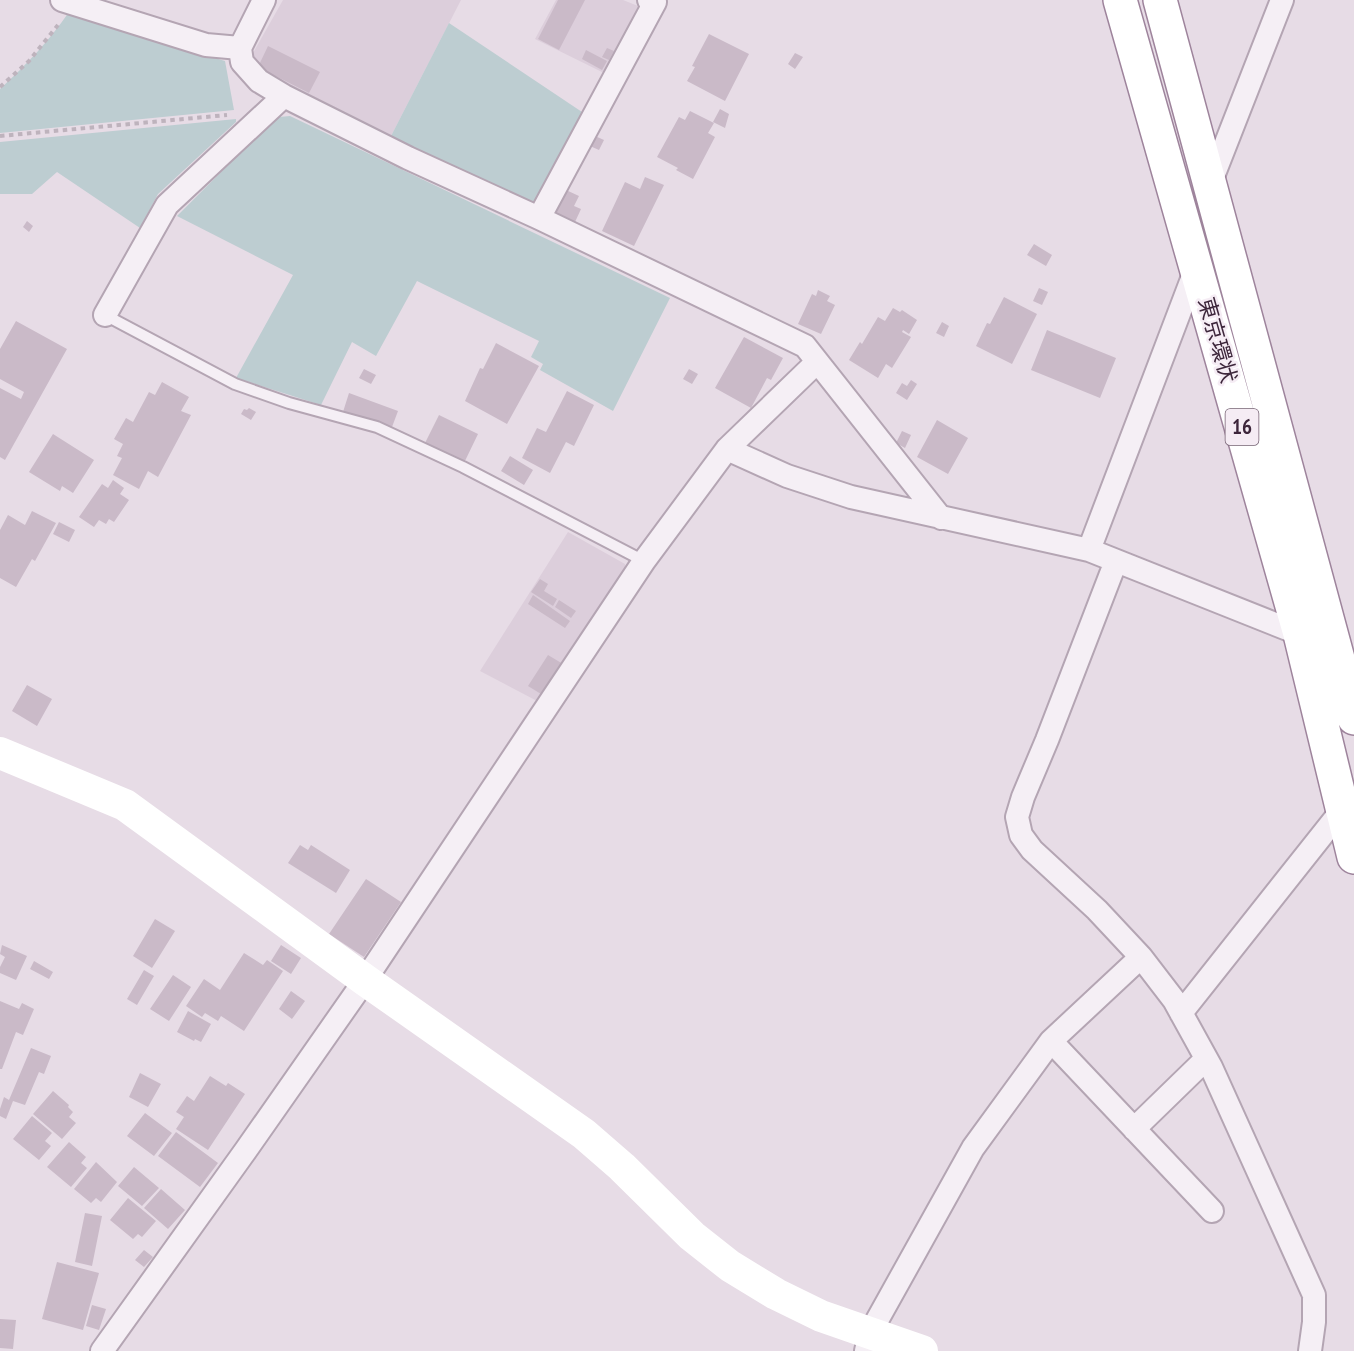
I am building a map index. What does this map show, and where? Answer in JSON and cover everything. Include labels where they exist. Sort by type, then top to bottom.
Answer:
[{"type":"highway","name":"東京環状","points":[[1120,0],[1300,634],[1354,857]]},
{"type":"highway","name":"東京環状","points":[[1160,0],[1210,184],[1344,644],[1354,718]]},
{"type":"street","points":[[264,0],[240,48],[242,62],[259,81],[284,96],[408,158],[805,345],[941,518]]},
{"type":"street","points":[[539,218],[655,2],[649,0]]},
{"type":"street","points":[[1210,184],[1282,0]]},
{"type":"street","points":[[67,2],[206,45],[240,48]]},
{"type":"street","points":[[105,315],[167,205],[284,96]]},
{"type":"street","points":[[1089,550],[1197,266]]},
{"type":"street","points":[[102,1351],[365,980],[644,561],[727,449],[817,362]]},
{"type":"street","points":[[727,449],[787,476],[851,497],[1089,550],[1300,634]]},
{"type":"street","points":[[1116,561],[1017,817],[1022,835],[1032,850],[1097,910],[1141,957],[1174,1000],[1206,1059],[1314,1294],[1314,1322],[1310,1351]]},
{"type":"street","points":[[0,753],[124,805],[365,980],[584,1134],[629,1174],[692,1236],[730,1266],[776,1294],[868,1342],[922,1351]]},
{"type":"street","points":[[1181,1013],[1342,810]]},
{"type":"street","points":[[868,1342],[972,1148],[1050,1041],[1141,957]]},
{"type":"street","points":[[1050,1041],[1212,1211]]},
{"type":"street","points":[[1134,1129],[1206,1059]]},
{"type":"lane","points":[[105,315],[235,384],[289,403],[377,428],[463,467],[644,561]]},
{"type":"path","points":[[0,87],[29,61],[52,35],[67,2]]},
{"type":"path","points":[[0,136],[267,111]]},
{"type":"shaded area","points":[[283,0],[461,0],[391,136],[257,68],[253,53]]},
{"type":"shaded area","points":[[556,0],[623,0],[638,6],[604,73],[535,39]]},
{"type":"shaded area","points":[[69,12],[100,24],[225,61],[234,110],[0,133],[0,89],[37,52]]},
{"type":"shaded area","points":[[449,23],[585,114],[540,199],[526,204],[391,136]]},
{"type":"shaded area","points":[[290,116],[670,298],[613,411],[540,370],[543,364],[531,357],[539,341],[417,281],[376,356],[352,342],[321,405],[236,378],[293,275],[177,216],[271,122],[279,117]]},
{"type":"shaded area","points":[[236,119],[236,122],[158,194],[140,228],[57,172],[32,194],[0,194],[0,142]]},
{"type":"shaded area","points":[[568,532],[625,564],[625,570],[539,702],[480,671]]},
{"type":"building","points":[[558,0],[585,0],[559,50],[538,39]]},
{"type":"building","points":[[709,34],[749,54],[725,101],[687,81],[695,67],[692,66]]},
{"type":"building","points":[[268,46],[320,72],[309,93],[258,67]]},
{"type":"building","points":[[607,48],[614,51],[609,60],[602,57]]},
{"type":"building","points":[[586,50],[607,61],[602,70],[582,59]]},
{"type":"building","points":[[795,53],[803,57],[795,69],[788,64]]},
{"type":"building","points":[[720,109],[729,114],[725,128],[713,122]]},
{"type":"building","points":[[690,111],[714,123],[708,133],[715,137],[693,179],[657,157],[679,117],[685,120]]},
{"type":"building","points":[[595,136],[604,140],[599,150],[590,146]]},
{"type":"building","points":[[645,177],[664,185],[634,246],[602,231],[625,182],[640,189]]},
{"type":"building","points":[[566,190],[579,196],[574,206],[581,209],[575,222],[555,213]]},
{"type":"building","points":[[27,221],[33,226],[29,232],[23,227]]},
{"type":"building","points":[[1034,244],[1052,255],[1046,266],[1027,255]]},
{"type":"building","points":[[1039,288],[1048,292],[1042,305],[1033,301]]},
{"type":"building","points":[[818,290],[830,296],[827,301],[835,305],[821,334],[798,324],[812,294],[816,296]]},
{"type":"building","points":[[1004,297],[1037,314],[1012,364],[976,346],[987,323],[990,324]]},
{"type":"building","points":[[893,308],[900,312],[902,310],[917,320],[909,334],[903,330],[902,332],[911,337],[892,368],[886,364],[878,378],[849,360],[860,342],[862,344],[878,317],[885,321]]},
{"type":"building","points":[[16,321],[67,349],[5,460],[0,457],[0,388],[21,399],[24,392],[0,379],[0,349]]},
{"type":"building","points":[[942,322],[949,326],[944,337],[936,333]]},
{"type":"building","points":[[1047,330],[1116,358],[1100,398],[1031,370]]},
{"type":"building","points":[[744,337],[783,358],[771,380],[767,378],[751,408],[715,388]]},
{"type":"building","points":[[496,343],[539,366],[507,424],[465,401],[480,368],[483,369]]},
{"type":"building","points":[[364,369],[376,375],[371,384],[359,378]]},
{"type":"building","points":[[689,369],[698,374],[692,384],[683,379]]},
{"type":"building","points":[[911,380],[917,384],[907,400],[896,393],[902,383],[907,386]]},
{"type":"building","points":[[162,382],[189,397],[181,411],[191,415],[158,477],[148,471],[139,489],[113,475],[122,458],[117,456],[123,444],[114,439],[126,418],[133,422],[149,392],[155,395]]},
{"type":"building","points":[[567,391],[594,405],[574,446],[566,442],[550,473],[522,458],[537,428],[546,432]]},
{"type":"building","points":[[349,393],[398,411],[392,427],[343,412]]},
{"type":"building","points":[[249,408],[256,412],[251,420],[241,414],[244,409]]},
{"type":"building","points":[[439,415],[478,434],[464,463],[425,443]]},
{"type":"building","points":[[937,420],[968,438],[948,474],[917,457]]},
{"type":"building","points":[[902,431],[911,435],[905,448],[896,443]]},
{"type":"building","points":[[53,434],[94,460],[73,493],[62,486],[60,491],[29,472]]},
{"type":"building","points":[[510,456],[533,470],[524,485],[501,471]]},
{"type":"building","points":[[113,480],[124,488],[120,494],[129,500],[114,522],[109,519],[106,524],[99,520],[94,527],[79,517],[102,484],[108,488]]},
{"type":"building","points":[[32,511],[56,523],[35,561],[32,559],[16,587],[0,578],[0,530],[8,515],[25,525]]},
{"type":"building","points":[[59,522],[75,530],[69,542],[53,534]]},
{"type":"building","points":[[540,579],[548,584],[544,591],[557,599],[553,606],[531,592]]},
{"type":"building","points":[[533,595],[570,621],[565,628],[528,604]]},
{"type":"building","points":[[559,600],[576,611],[571,618],[555,607]]},
{"type":"building","points":[[548,655],[563,664],[541,694],[528,686]]},
{"type":"building","points":[[27,685],[52,699],[37,726],[12,711]]},
{"type":"building","points":[[300,845],[308,850],[311,845],[350,870],[336,893],[288,863]]},
{"type":"building","points":[[366,879],[401,902],[364,957],[329,934]]},
{"type":"building","points":[[155,919],[175,931],[152,968],[133,956]]},
{"type":"building","points":[[2,945],[27,956],[16,980],[0,973],[5,957],[0,954]]},
{"type":"building","points":[[281,945],[301,958],[291,974],[271,961]]},
{"type":"building","points":[[244,953],[263,965],[267,960],[283,971],[244,1031],[221,1016],[218,1021],[205,1013],[202,1017],[186,1006],[204,979],[220,990]]},
{"type":"building","points":[[34,961],[53,972],[49,979],[30,969]]},
{"type":"building","points":[[144,970],[154,976],[137,1005],[127,999]]},
{"type":"building","points":[[173,975],[191,987],[169,1021],[150,1009]]},
{"type":"building","points":[[291,991],[305,1001],[292,1019],[279,1009]]},
{"type":"building","points":[[0,1001],[19,1009],[22,1003],[34,1009],[23,1035],[16,1032],[2,1069],[0,1069]]},
{"type":"building","points":[[188,1011],[211,1024],[201,1042],[177,1032]]},
{"type":"building","points":[[31,1048],[51,1056],[44,1074],[39,1072],[25,1105],[13,1101],[6,1119],[0,1116],[4,1097],[9,1100]]},
{"type":"building","points":[[140,1073],[161,1084],[148,1107],[129,1097]]},
{"type":"building","points":[[210,1076],[226,1086],[228,1083],[245,1094],[208,1150],[176,1129],[184,1117],[176,1112],[187,1096],[194,1101]]},
{"type":"building","points":[[53,1091],[69,1105],[68,1107],[73,1112],[69,1117],[76,1123],[62,1139],[33,1114]]},
{"type":"building","points":[[145,1113],[172,1133],[154,1156],[127,1136]]},
{"type":"building","points":[[32,1116],[52,1133],[45,1141],[51,1146],[39,1160],[13,1139]]},
{"type":"building","points":[[176,1132],[218,1163],[200,1187],[158,1156]]},
{"type":"building","points":[[69,1142],[86,1157],[81,1163],[87,1168],[71,1187],[47,1167]]},
{"type":"building","points":[[96,1162],[117,1182],[101,1202],[96,1198],[91,1203],[74,1189]]},
{"type":"building","points":[[134,1167],[159,1188],[142,1206],[118,1186]]},
{"type":"building","points":[[161,1189],[185,1210],[168,1229],[144,1208]]},
{"type":"building","points":[[128,1198],[156,1221],[142,1237],[138,1234],[133,1239],[110,1220]]},
{"type":"building","points":[[85,1213],[102,1216],[92,1266],[75,1262]]},
{"type":"building","points":[[144,1250],[153,1257],[144,1267],[135,1260]]},
{"type":"building","points":[[57,1262],[99,1273],[83,1330],[42,1319]]},
{"type":"building","points":[[92,1305],[106,1309],[99,1330],[86,1326]]},
{"type":"building","points":[[0,1319],[16,1320],[13,1349],[0,1348]]}]
